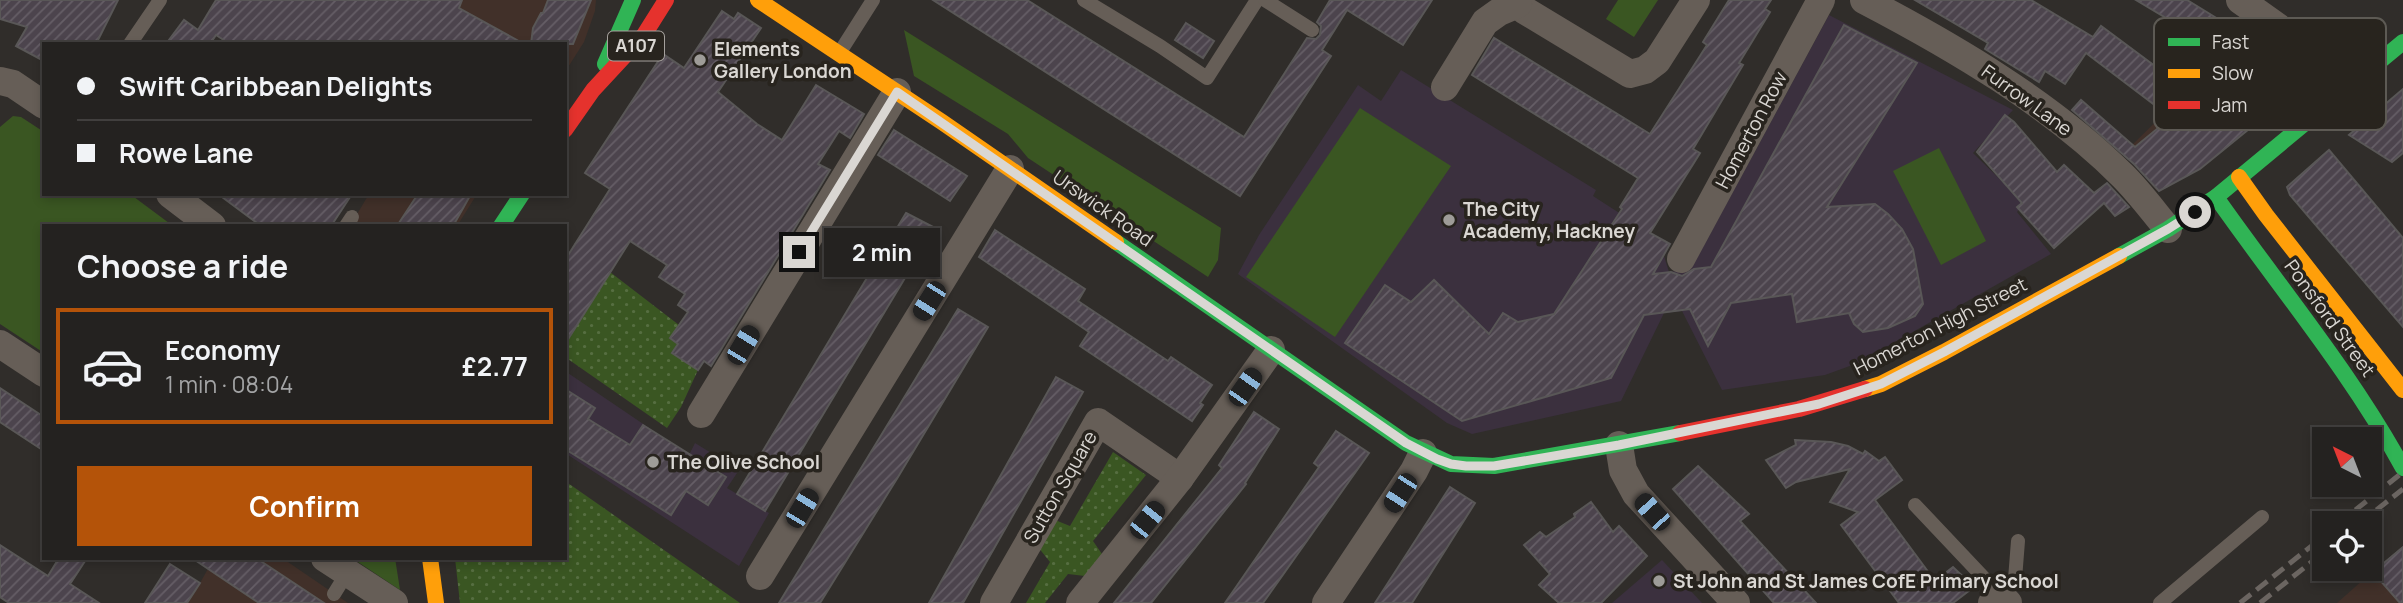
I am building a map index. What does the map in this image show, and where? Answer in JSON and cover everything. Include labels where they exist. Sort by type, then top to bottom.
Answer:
[{"type":"main road","name":"A107","points":[[596,86],[633,0]]},
{"type":"main road","name":"A107","points":[[567,127],[596,86],[629,54],[655,23],[666,0]]},
{"type":"main road","name":"Urswick Road","points":[[758,0],[897,92],[1423,453]]},
{"type":"main road","name":"A107","points":[[596,40],[603,69]]},
{"type":"main road","name":"Homerton High Street","points":[[2386,57],[2403,43]]},
{"type":"main road","name":"Homerton High Street","points":[[1423,453],[1459,465],[1494,466],[1799,410],[1881,384],[2168,229],[2216,197],[2297,130]]},
{"type":"main road","name":"Ponsford Street","points":[[2239,177],[2403,390]]},
{"type":"main road","points":[[502,224],[521,196]]},
{"type":"main road","name":"Ponsford Street","points":[[2216,197],[2398,445],[2403,468]]},
{"type":"main road","points":[[430,560],[436,603]]},
{"type":"street","points":[[1445,87],[1485,22],[1518,2],[1524,10],[1630,74],[1645,70],[1657,61],[1696,0]]},
{"type":"street","name":"Homerton Row","points":[[1681,259],[1821,0]]},
{"type":"street","name":"Furrow Lane","points":[[1864,0],[1938,39],[2018,90],[2090,146],[2123,176],[2168,229]]},
{"type":"street","points":[[2240,0],[2265,18]]},
{"type":"street","points":[[0,81],[13,84],[42,104]]},
{"type":"street","points":[[701,414],[897,92]]},
{"type":"street","points":[[760,576],[1010,169]]},
{"type":"street","points":[[173,196],[209,224]]},
{"type":"street","points":[[0,344],[42,372]]},
{"type":"street","points":[[1080,603],[1180,478],[1271,350]]},
{"type":"street","name":"Sutton Square","points":[[994,603],[1098,422],[1180,478]]},
{"type":"street","points":[[1619,445],[1623,470],[1636,494],[1736,603]]},
{"type":"street","points":[[1326,603],[1414,471],[1423,453]]},
{"type":"street","points":[[335,575],[394,603]]},
{"type":"lane","points":[[131,42],[160,0]]},
{"type":"lane","points":[[839,54],[873,0]]},
{"type":"lane","points":[[1084,0],[1207,78],[1257,0]]},
{"type":"lane","points":[[1265,0],[1312,30]]},
{"type":"lane","points":[[1915,505],[2000,601],[2015,579],[2018,541]]},
{"type":"lane","points":[[2160,603],[2262,517]]},
{"type":"shaded area","points":[[462,0],[596,0],[584,42],[567,69],[567,42],[480,42],[492,26],[459,8]]},
{"type":"shaded area","name":"The City Academy, Hackney","points":[[1829,15],[2013,110],[1973,153],[2024,203],[2017,212],[2051,254],[1858,363],[1825,375],[1722,390],[1682,311],[1664,313],[1621,401],[1472,434],[1447,423],[1238,274],[1259,235],[1358,85],[1381,101],[1401,70],[1596,190],[1593,196],[1641,227],[1633,238],[1664,256],[1669,272],[1691,269]]},
{"type":"shaded area","points":[[2154,123],[2154,130],[2248,130],[2157,191],[2125,152]]},
{"type":"shaded area","points":[[368,196],[476,196],[458,224],[351,224]]},
{"type":"shaded area","name":"The Olive School","points":[[567,372],[689,455],[695,443],[739,470],[727,488],[769,513],[739,566],[567,454]]},
{"type":"shaded area","points":[[2403,546],[2403,603],[2337,603],[2362,581],[2382,581],[2382,564]]},
{"type":"shaded area","points":[[213,560],[285,560],[348,603],[145,603],[200,583]]},
{"type":"shaded area","name":"St John and St James CofE Primary School","points":[[1662,560],[1702,603],[1612,603]]},
{"type":"green space","points":[[1618,0],[1658,0],[1634,37],[1606,19]]},
{"type":"green space","points":[[904,30],[1221,228],[1218,260],[1208,277],[1028,158],[1008,134],[914,76]]},
{"type":"green space","points":[[1360,108],[1451,166],[1335,337],[1246,277]]},
{"type":"green space","points":[[13,116],[21,117],[42,131],[42,196],[133,196],[170,224],[42,224],[42,352],[0,324],[0,127]]},
{"type":"green space","points":[[1939,148],[1986,241],[1941,265],[1893,171]]},
{"type":"green space","points":[[610,272],[679,325],[670,338],[678,344],[673,353],[698,370],[681,407],[667,428],[567,358],[567,341]]},
{"type":"green space","points":[[1113,452],[1146,475],[1093,541],[1102,554],[1085,576],[1068,574],[1045,603],[1026,603],[1050,562],[1038,547],[1055,520],[1070,526]]},
{"type":"green space","points":[[567,482],[740,603],[460,603],[455,560],[567,560]]},
{"type":"green space","points":[[355,560],[395,560],[400,590]]},
{"type":"building","points":[[0,0],[118,0],[97,42],[42,42],[42,60],[16,46],[27,27],[0,19]]},
{"type":"building","points":[[216,0],[462,0],[459,8],[520,42],[227,42],[216,35],[213,42],[168,42],[184,20],[198,30]]},
{"type":"building","points":[[548,0],[591,0],[573,44],[531,42],[533,28]]},
{"type":"building","points":[[933,0],[1027,0],[1244,137],[1307,38],[1316,39],[1320,35],[1321,26],[1317,22],[1330,0],[1432,0],[1403,45],[1347,10],[1322,50],[1331,56],[1240,196]]},
{"type":"building","points":[[1729,0],[1771,0],[1765,9],[1770,12],[1739,63],[1743,65],[1693,149],[1700,153],[1650,233],[1670,244],[1653,274],[1671,272],[1682,276],[1694,269],[1711,267],[1844,25],[1917,63],[1827,207],[1875,204],[1902,229],[1913,249],[1923,304],[1915,316],[1888,328],[1863,332],[1854,324],[1849,313],[1797,322],[1792,294],[1731,303],[1708,346],[1690,309],[1644,315],[1611,378],[1462,421],[1345,343],[1385,285],[1411,302],[1434,280],[1489,334],[1503,313],[1518,322],[1554,314],[1622,209],[1620,207],[1638,178],[1472,75],[1494,38],[1650,134],[1707,45],[1703,42]]},
{"type":"building","points":[[1915,0],[2031,0],[2093,37],[2101,26],[2154,65],[2154,104],[2086,53],[2065,84],[2045,71],[2039,82],[1985,49],[1988,43]]},
{"type":"building","points":[[2136,0],[2187,0],[2216,18],[2166,18]]},
{"type":"building","points":[[722,11],[734,19],[738,13],[761,28],[718,92],[757,124],[782,140],[816,85],[864,114],[850,138],[839,131],[818,164],[830,170],[711,366],[704,361],[698,370],[672,353],[678,344],[670,338],[688,312],[678,305],[685,294],[659,277],[667,265],[630,241],[567,341],[567,257],[610,189],[585,173],[663,54],[684,68]]},
{"type":"building","points":[[1186,23],[1214,41],[1203,58],[1175,40]]},
{"type":"building","points":[[2403,89],[2403,153],[2392,162],[2349,135],[2355,130],[2386,130],[2386,103]]},
{"type":"building","points":[[2081,100],[2135,147],[2156,130],[2248,130],[2200,169],[2159,191],[2134,164],[2072,110]]},
{"type":"building","points":[[2005,115],[2057,172],[2064,165],[2094,193],[2107,183],[2129,207],[2115,216],[2104,203],[2054,248],[2017,207],[2022,203],[1977,152]]},
{"type":"building","points":[[894,130],[967,176],[950,201],[878,155]]},
{"type":"building","points":[[2329,150],[2403,238],[2403,327],[2290,195],[2287,187]]},
{"type":"building","points":[[221,196],[351,196],[332,224],[258,224]]},
{"type":"building","points":[[417,196],[470,196],[454,224],[398,224]]},
{"type":"building","points":[[906,213],[935,228],[765,511],[737,494]]},
{"type":"building","points":[[995,230],[1085,289],[1078,301],[1168,361],[1171,357],[1212,385],[1192,421],[1080,346],[1089,332],[979,257]]},
{"type":"building","points":[[958,309],[988,327],[898,477],[820,603],[779,603]]},
{"type":"building","points":[[1056,377],[1083,392],[963,603],[929,603]]},
{"type":"building","points":[[0,388],[42,416],[42,450],[0,422]]},
{"type":"building","points":[[567,390],[595,408],[588,419],[630,445],[643,425],[726,477],[708,505],[686,491],[671,515],[567,450]]},
{"type":"building","points":[[1254,412],[1279,429],[1246,484],[1151,603],[1114,603],[1222,468],[1219,465]]},
{"type":"building","points":[[1336,431],[1369,453],[1263,603],[1225,603],[1319,467],[1314,463]]},
{"type":"building","points":[[1795,440],[1848,446],[1863,454],[1865,451],[1879,461],[1885,457],[1902,480],[1875,500],[1935,581],[1953,567],[1974,587],[1953,603],[1899,603],[1841,525],[1858,512],[1830,502],[1850,469],[1796,482],[1786,488],[1766,460],[1796,445]]},
{"type":"building","points":[[1698,466],[1749,514],[1740,521],[1816,603],[1774,603],[1673,489]]},
{"type":"building","points":[[1450,487],[1475,503],[1412,603],[1375,603]]},
{"type":"building","points":[[1591,502],[1613,532],[1619,526],[1647,556],[1601,603],[1559,603],[1539,585],[1550,574],[1524,545],[1540,532],[1546,537]]},
{"type":"building","points":[[0,545],[48,576],[58,560],[86,560],[70,584],[99,603],[9,603],[0,597]]},
{"type":"building","points":[[2403,547],[2403,603],[2400,603],[2381,581],[2382,564]]},
{"type":"building","points":[[195,560],[259,560],[324,603],[259,603]]},
{"type":"building","points":[[170,564],[200,583],[187,603],[145,603]]},
{"type":"railway","points":[[2354,511],[2403,472]]},
{"type":"railway","points":[[2375,511],[2403,489]]},
{"type":"railway","points":[[2240,603],[2312,546]]},
{"type":"railway","points":[[2260,603],[2312,562]]},
{"type":"traffic: fast","points":[[605,64],[633,0]]},
{"type":"traffic: fast","points":[[2386,56],[2403,42]]},
{"type":"traffic: fast","points":[[2119,256],[2168,229],[2216,197],[2297,130]]},
{"type":"traffic: fast","points":[[502,224],[521,196]]},
{"type":"traffic: fast","points":[[2216,197],[2337,363],[2403,468]]},
{"type":"traffic: fast","points":[[1116,242],[1406,443],[1451,464],[1494,466],[1680,433]]},
{"type":"traffic: slow","points":[[758,0],[1116,242]]},
{"type":"traffic: slow","points":[[2239,177],[2403,390]]},
{"type":"traffic: slow","points":[[1865,389],[1881,384],[1944,352],[2119,256]]},
{"type":"traffic: slow","points":[[430,560],[436,603]]},
{"type":"traffic: jam","points":[[567,127],[593,90],[644,35],[666,0]]},
{"type":"traffic: jam","points":[[1680,433],[1799,409],[1865,389]]},
{"type":"place","name":"Elements Gallery London","points":[[700,60]]},
{"type":"place","name":"The City Academy, Hackney","points":[[1449,220]]},
{"type":"place","name":"The Olive School","points":[[653,462]]},
{"type":"place","name":"St John and St James CofE Primary School","points":[[1659,581]]},
{"type":"route","points":[[799,252],[897,92],[1406,443],[1451,464],[1494,466],[1799,410],[1881,384],[1990,327],[2195,212]]}]
